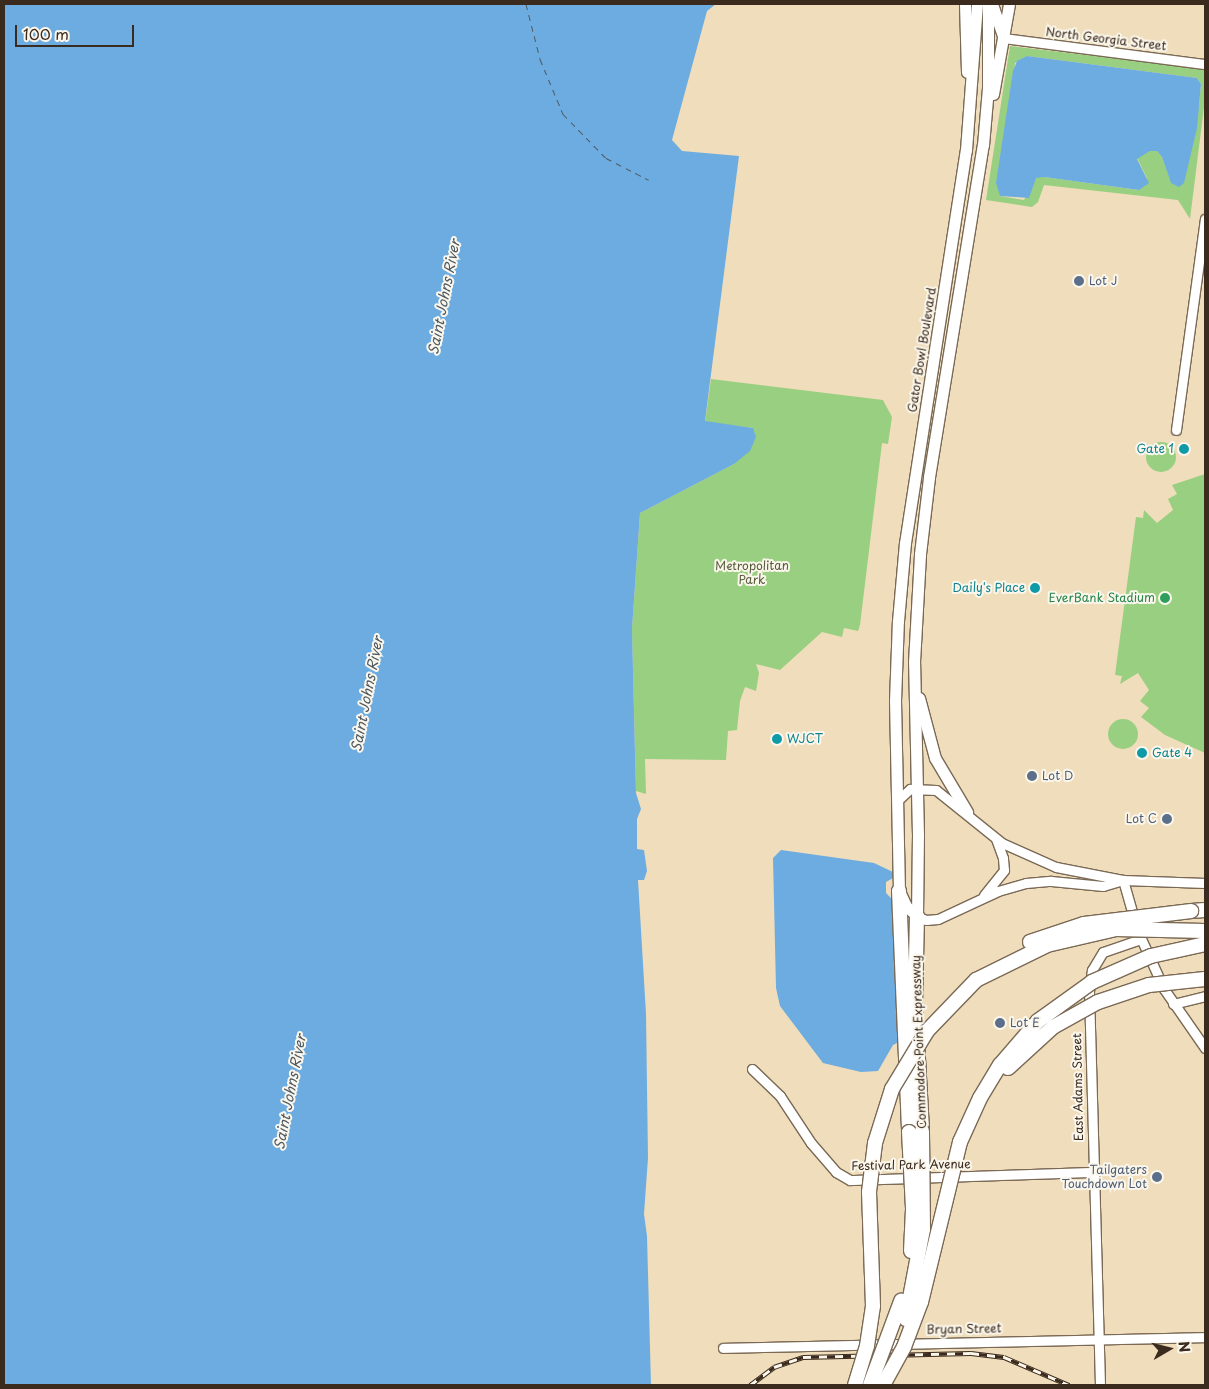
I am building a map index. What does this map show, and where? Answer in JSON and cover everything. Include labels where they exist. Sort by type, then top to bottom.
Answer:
[{"type":"highway","name":"Commodore Point Expressway","points":[[882,1385],[906,1321],[920,1258],[925,1201],[916,1132],[899,892]]},
{"type":"highway","points":[[855,1385],[867,1346],[873,1306],[869,1192],[872,1159],[881,1120],[892,1089],[915,1048],[947,1008],[976,980],[1019,948],[1064,929],[1103,921],[1205,910]]},
{"type":"highway","name":"Commodore Point Expressway","points":[[870,1385],[892,1334],[910,1260],[914,1218],[916,1132],[915,1005],[917,916]]},
{"type":"highway","points":[[976,980],[1026,954],[1082,934],[1129,928],[1205,931]]},
{"type":"highway","points":[[882,1385],[908,1338],[921,1302],[960,1142],[994,1074],[1024,1036],[1052,1009],[1083,987],[1126,965],[1167,951],[1205,944]]},
{"type":"highway","points":[[960,1142],[979,1107],[1004,1072],[1032,1044],[1060,1022],[1090,1005],[1127,990],[1164,982],[1205,979]]},
{"type":"main road","points":[[965,4],[970,120]]},
{"type":"main road","name":"Gator Bowl Boulevard","points":[[895,701],[901,578],[970,120],[977,4]]},
{"type":"main road","points":[[990,4],[1004,38]]},
{"type":"main road","points":[[983,145],[989,66],[990,4]]},
{"type":"main road","points":[[967,812],[946,780],[930,746],[914,662],[927,494],[983,145],[1010,4]]},
{"type":"main road","name":"Commodore Point Expressway","points":[[914,662],[917,788],[917,916]]},
{"type":"main road","name":"Commodore Point Expressway","points":[[895,701],[899,892]]},
{"type":"main road","points":[[899,892],[906,906],[917,916]]},
{"type":"street","name":"North Georgia Street","points":[[1004,38],[1205,64]]},
{"type":"street","points":[[1176,430],[1205,219]]},
{"type":"street","points":[[897,802],[902,793],[917,788],[936,790],[967,812],[995,838],[1043,863],[1123,880],[1205,883]]},
{"type":"street","points":[[978,900],[997,883],[1004,870],[1003,858],[995,838]]},
{"type":"street","points":[[917,916],[926,920],[938,919],[1005,888],[1033,882],[1102,886],[1123,880]]},
{"type":"street","points":[[1123,880],[1141,940],[1173,1004],[1205,1048]]},
{"type":"street","name":"East Adams Street","points":[[1100,1385],[1089,1002],[1092,970],[1099,956],[1108,949],[1141,940]]},
{"type":"street","points":[[1173,1004],[1205,996]]},
{"type":"street","name":"Festival Park Avenue","points":[[752,1069],[780,1096],[811,1143],[836,1172],[850,1180],[1093,1172]]},
{"type":"street","name":"Bryan Street","points":[[723,1348],[1205,1337]]},
{"type":"green space","points":[[1010,46],[1205,69],[1205,99],[1190,219],[1178,200],[1044,185],[1038,202],[1032,207],[986,200]],"holes":[[[1027,56],[1197,78],[1201,84],[1199,106],[1171,182],[1162,157],[1157,151],[1150,151],[1137,158],[1147,178],[1139,190],[1036,177],[1024,200],[1000,196],[1015,63]]]},
{"type":"green space","name":"Metropolitan Park","points":[[711,379],[883,400],[892,417],[888,444],[882,443],[860,625],[858,631],[844,628],[842,637],[822,632],[780,670],[756,664],[759,673],[756,691],[745,687],[740,701],[737,730],[728,731],[726,760],[645,759],[646,794],[636,791],[632,629],[640,513],[734,464],[753,428],[705,422]]},
{"type":"green space","points":[[1161,442],[1172,446],[1176,457],[1172,468],[1161,472],[1150,468],[1146,457],[1150,446]]},
{"type":"green space","name":"EverBank Stadium","points":[[1205,474],[1205,753],[1165,735],[1141,717],[1149,708],[1140,701],[1149,690],[1138,673],[1120,684],[1122,676],[1115,675],[1136,517],[1143,518],[1144,510],[1157,523],[1173,510],[1168,499],[1177,494],[1172,485]]},
{"type":"green space","points":[[1123,719],[1134,723],[1138,734],[1134,745],[1123,749],[1112,745],[1108,734],[1112,723]]},
{"type":"water","name":"Saint Johns River","points":[[4,4],[716,4],[707,11],[672,140],[682,151],[739,156],[705,421],[753,428],[756,437],[750,451],[734,464],[640,513],[632,629],[636,793],[641,809],[637,819],[637,849],[644,850],[647,871],[644,880],[638,880],[646,1014],[648,1158],[644,1214],[647,1236],[651,1385],[4,1385]]},
{"type":"water","points":[[1027,56],[1197,78],[1201,84],[1197,128],[1184,183],[1179,187],[1171,183],[1162,157],[1157,151],[1150,151],[1137,159],[1149,183],[1139,190],[1044,177],[1036,178],[1029,198],[1000,196],[996,183],[1013,71],[1017,61]]},
{"type":"water","points":[[781,850],[874,863],[893,872],[893,878],[886,882],[886,893],[893,900],[899,1042],[893,1045],[878,1071],[861,1072],[823,1063],[780,1006],[776,988],[773,858]]},
{"type":"ferry route","points":[[526,4],[540,59],[563,114],[606,158],[649,180]]},
{"type":"railway","points":[[750,1385],[774,1367],[803,1357],[971,1353],[1004,1357],[1069,1385]]},
{"type":"place","name":"Lot J","points":[[1079,281]]},
{"type":"place","name":"Gate 1","points":[[1184,449]]},
{"type":"place","name":"Daily's Place","points":[[1035,588]]},
{"type":"place","name":"EverBank Stadium","points":[[1165,598]]},
{"type":"place","name":"WJCT","points":[[777,739]]},
{"type":"place","name":"Gate 4","points":[[1142,753]]},
{"type":"place","name":"Lot D","points":[[1032,776]]},
{"type":"place","name":"Lot C","points":[[1167,819]]},
{"type":"place","name":"Lot E","points":[[1000,1023]]},
{"type":"place","name":"Tailgaters Touchdown Lot","points":[[1157,1177]]}]
